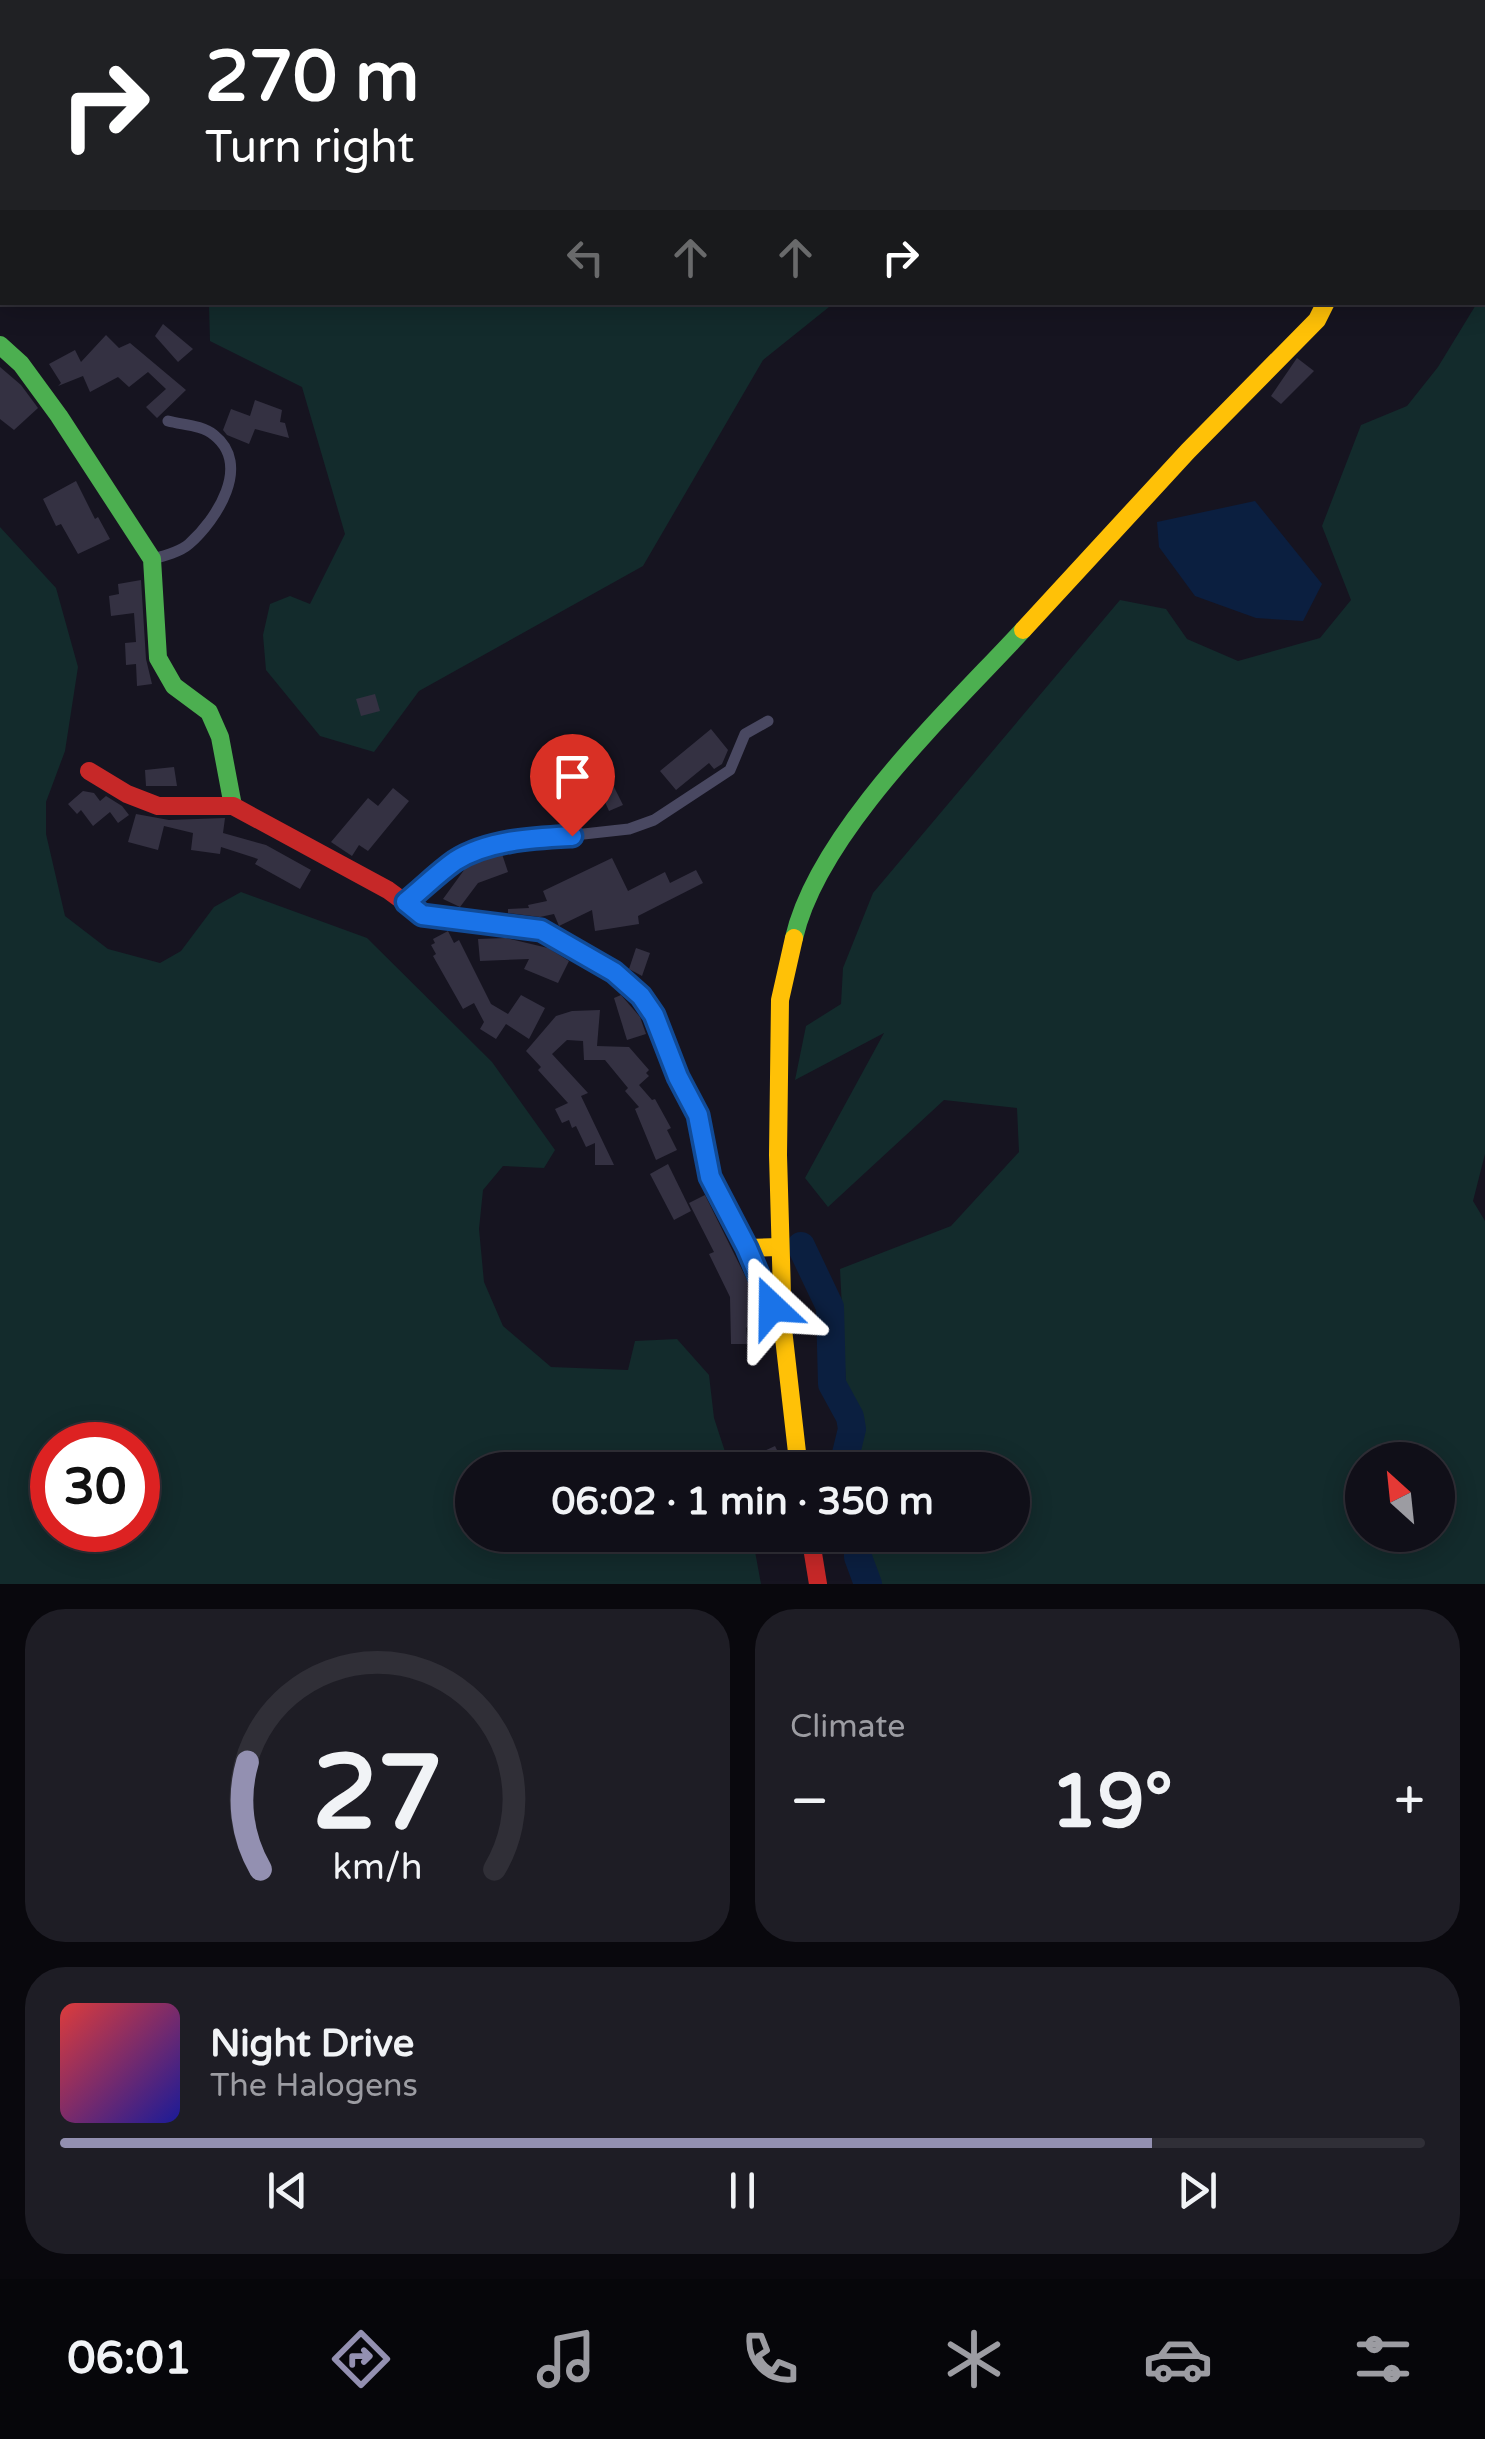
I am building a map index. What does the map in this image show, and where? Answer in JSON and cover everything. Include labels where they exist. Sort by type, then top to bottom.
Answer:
[{"type":"street","points":[[797,1452],[778,1247],[780,1000],[799,917],[845,831],[921,740],[1188,450],[1317,320],[1324,305]]},
{"type":"street","points":[[0,344],[21,364],[59,416],[152,559],[158,658],[174,686],[208,712],[220,736],[232,806]]},
{"type":"street","points":[[152,559],[187,546],[217,510],[233,464],[214,435],[168,421]]},
{"type":"street","points":[[406,902],[456,861],[478,851],[510,842],[629,830],[654,820],[730,770],[746,734],[768,721]]},
{"type":"street","points":[[89,771],[145,803],[167,808],[232,806],[406,902],[422,915],[541,930],[614,972],[641,996],[654,1015],[678,1077],[698,1115],[710,1177],[783,1329]]},
{"type":"street","points":[[747,1248],[778,1247]]},
{"type":"street","points":[[813,1552],[818,1584]]},
{"type":"green space","points":[[209,305],[832,305],[763,360],[643,566],[419,691],[374,752],[320,736],[266,670],[263,635],[270,604],[290,596],[310,604],[345,534],[302,387],[210,341]]},
{"type":"green space","points":[[1476,305],[1485,305],[1485,1154],[1473,1201],[1485,1221],[1485,1584],[873,1584],[868,1552],[1030,1552],[1030,1452],[852,1452],[840,1269],[951,1226],[1019,1152],[1017,1108],[944,1100],[828,1207],[805,1178],[884,1033],[795,1080],[806,1026],[841,1004],[843,968],[873,893],[1120,600],[1166,609],[1187,639],[1238,661],[1320,638],[1351,600],[1322,526],[1361,425],[1407,406],[1438,367]]},
{"type":"green space","points":[[0,527],[56,588],[78,667],[65,751],[46,802],[46,834],[65,916],[108,949],[160,963],[181,951],[214,907],[241,892],[367,938],[492,1062],[555,1150],[544,1168],[503,1166],[483,1190],[479,1229],[484,1282],[503,1326],[551,1367],[628,1370],[635,1341],[677,1339],[709,1375],[714,1418],[725,1452],[455,1452],[455,1552],[755,1552],[761,1584],[0,1584]]},
{"type":"water","points":[[1255,501],[1322,584],[1303,621],[1256,618],[1195,596],[1159,547],[1157,522]]},
{"type":"building","points":[[163,324],[193,349],[178,362],[155,336]]},
{"type":"building","points":[[106,335],[119,348],[130,343],[186,390],[157,418],[146,407],[166,389],[148,372],[129,387],[118,377],[90,392],[83,376],[58,386],[61,383],[49,364],[75,350],[81,362]]},
{"type":"building","points":[[1297,358],[1314,371],[1281,404],[1271,396]]},
{"type":"building","points":[[0,367],[21,385],[38,408],[14,430],[0,419]]},
{"type":"building","points":[[255,400],[282,410],[280,422],[285,423],[289,438],[255,429],[249,444],[227,435],[223,430],[231,409],[250,416]]},
{"type":"building","points":[[76,481],[110,539],[78,554],[61,524],[56,526],[43,499]]},
{"type":"building","points":[[141,580],[146,659],[152,684],[137,686],[136,664],[126,665],[125,643],[136,642],[134,613],[111,616],[109,596],[119,594],[118,584]]},
{"type":"building","points":[[375,694],[380,711],[361,716],[356,699]]},
{"type":"building","points":[[711,729],[728,750],[722,764],[714,769],[709,763],[676,790],[660,771]]},
{"type":"building","points":[[174,767],[177,786],[146,786],[145,770]]},
{"type":"building","points":[[609,777],[623,805],[609,811],[605,802],[574,816],[565,798]]},
{"type":"building","points":[[393,788],[409,801],[368,851],[359,845],[352,856],[331,842],[368,798],[378,806]]},
{"type":"building","points":[[83,791],[94,793],[100,801],[106,796],[129,815],[118,823],[110,812],[93,826],[81,810],[77,814],[68,804]]},
{"type":"building","points":[[136,814],[169,820],[225,818],[223,833],[266,845],[311,870],[300,889],[255,864],[258,859],[221,847],[220,854],[191,850],[193,833],[164,826],[158,850],[128,842]]},
{"type":"building","points":[[502,854],[508,872],[478,883],[460,907],[443,899],[467,866]]},
{"type":"building","points":[[612,858],[628,891],[665,872],[670,883],[696,870],[703,883],[638,916],[639,924],[595,931],[592,910],[559,926],[554,914],[540,917],[508,913],[508,909],[529,908],[528,905],[547,901],[543,891]]},
{"type":"building","points":[[448,931],[454,943],[459,940],[491,1004],[508,1014],[521,995],[545,1008],[529,1039],[506,1024],[496,1039],[480,1029],[484,1022],[474,1003],[463,1009],[433,956],[433,939]]},
{"type":"building","points":[[506,938],[548,948],[569,961],[558,983],[524,969],[529,959],[480,961],[478,939]]},
{"type":"building","points":[[636,948],[650,953],[642,976],[629,969]]},
{"type":"building","points":[[621,995],[640,1017],[646,1034],[627,1040],[614,998]]},
{"type":"building","points":[[600,1010],[597,1046],[629,1047],[649,1070],[649,1076],[639,1085],[655,1099],[671,1128],[667,1130],[677,1150],[656,1160],[635,1109],[639,1107],[625,1091],[628,1088],[605,1060],[584,1060],[583,1041],[567,1040],[552,1054],[588,1093],[581,1096],[614,1165],[595,1165],[595,1143],[586,1147],[576,1126],[572,1128],[569,1120],[562,1123],[555,1109],[568,1103],[526,1051],[556,1016]]},
{"type":"building","points":[[668,1164],[691,1211],[674,1220],[650,1174]]},
{"type":"building","points":[[705,1195],[750,1286],[761,1318],[746,1328],[748,1344],[731,1344],[730,1297],[709,1254],[714,1252],[689,1203]]},
{"type":"waterway","points":[[801,1246],[830,1307],[832,1384],[850,1417],[852,1429],[846,1452]]},
{"type":"waterway","points":[[858,1552],[868,1584]]},
{"type":"traffic: fast","points":[[0,345],[21,364],[59,416],[152,559],[158,658],[174,686],[209,712],[220,737],[233,806]]},
{"type":"traffic: fast","points":[[794,938],[808,898],[858,815],[925,734],[1023,630]]},
{"type":"traffic: slow","points":[[1023,630],[1188,451],[1317,320],[1324,305]]},
{"type":"traffic: slow","points":[[541,930],[613,972],[641,996],[654,1015],[678,1077],[698,1115],[710,1177],[747,1248],[779,1247]]},
{"type":"traffic: slow","points":[[794,938],[780,1000],[778,1155],[783,1329],[797,1452]]},
{"type":"traffic: jam","points":[[89,771],[127,794],[158,806],[233,806],[388,890],[422,915],[541,930]]},
{"type":"traffic: jam","points":[[813,1552],[818,1584]]},
{"type":"route","points":[[572,836],[510,842],[478,851],[456,861],[406,902],[422,915],[541,930],[614,972],[641,996],[654,1015],[678,1077],[698,1115],[710,1177],[772,1307]]}]
